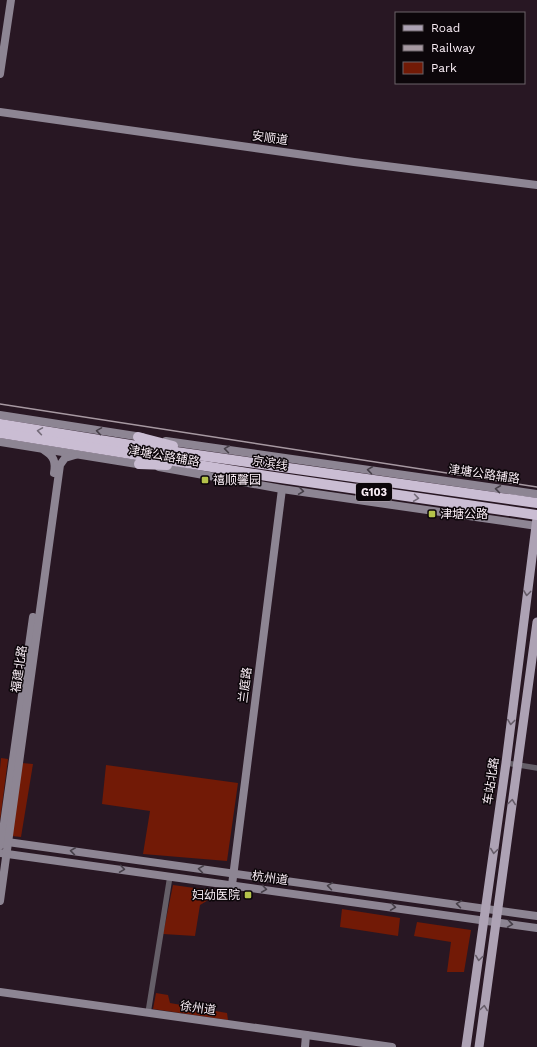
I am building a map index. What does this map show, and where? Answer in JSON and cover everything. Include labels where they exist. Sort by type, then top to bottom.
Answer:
[{"type":"highway","name":"京滨线","points":[[0,424],[161,454],[212,467],[537,521]]},
{"type":"highway","name":"京滨线","points":[[0,433],[161,454],[213,456],[537,503]]},
{"type":"highway","name":"G103","points":[[138,437],[213,456]]},
{"type":"highway","points":[[139,464],[212,467]]},
{"type":"main road","name":"车站北路","points":[[466,1047],[506,763],[537,521]]},
{"type":"main road","name":"车站北路","points":[[479,1047],[537,622]]},
{"type":"street","points":[[0,74],[11,0]]},
{"type":"street","name":"安顺道","points":[[0,112],[354,162],[537,185]]},
{"type":"street","name":"津塘公路辅路","points":[[0,415],[138,437],[537,494]]},
{"type":"street","name":"津塘公路辅路","points":[[0,442],[282,489],[537,521]]},
{"type":"street","name":"福建北路","points":[[0,901],[3,847],[56,464],[52,455],[40,448]]},
{"type":"street","name":"福建北路","points":[[3,847],[60,466],[62,461],[68,456],[80,455]]},
{"type":"street","name":"兰庭路","points":[[232,885],[282,489]]},
{"type":"street","points":[[506,763],[537,768]]},
{"type":"street","name":"杭州道","points":[[3,847],[233,873],[537,916]]},
{"type":"street","name":"杭州道","points":[[3,847],[170,876],[537,928]]},
{"type":"street","points":[[148,1013],[170,876]]},
{"type":"street","name":"徐州道","points":[[0,992],[392,1047]]},
{"type":"street","points":[[305,1047],[306,1035]]},
{"type":"green space","points":[[1,758],[8,759],[0,821],[0,769]]},
{"type":"green space","points":[[22,763],[33,764],[21,837],[12,836]]},
{"type":"green space","points":[[106,765],[238,783],[227,861],[143,854],[150,811],[102,804]]},
{"type":"green space","points":[[173,885],[216,891],[215,896],[200,905],[195,936],[163,934]]},
{"type":"green space","points":[[342,909],[400,918],[398,936],[340,927]]},
{"type":"green space","points":[[417,922],[471,930],[464,972],[447,972],[451,942],[414,936]]},
{"type":"green space","points":[[156,993],[168,995],[170,1003],[227,1013],[228,1020],[153,1009]]},
{"type":"railway","points":[[0,404],[537,487]]},
{"type":"place","name":"禧顺馨园","points":[[205,480]]},
{"type":"place","name":"津塘公路","points":[[432,514]]},
{"type":"place","name":"妇幼医院","points":[[248,895]]}]
